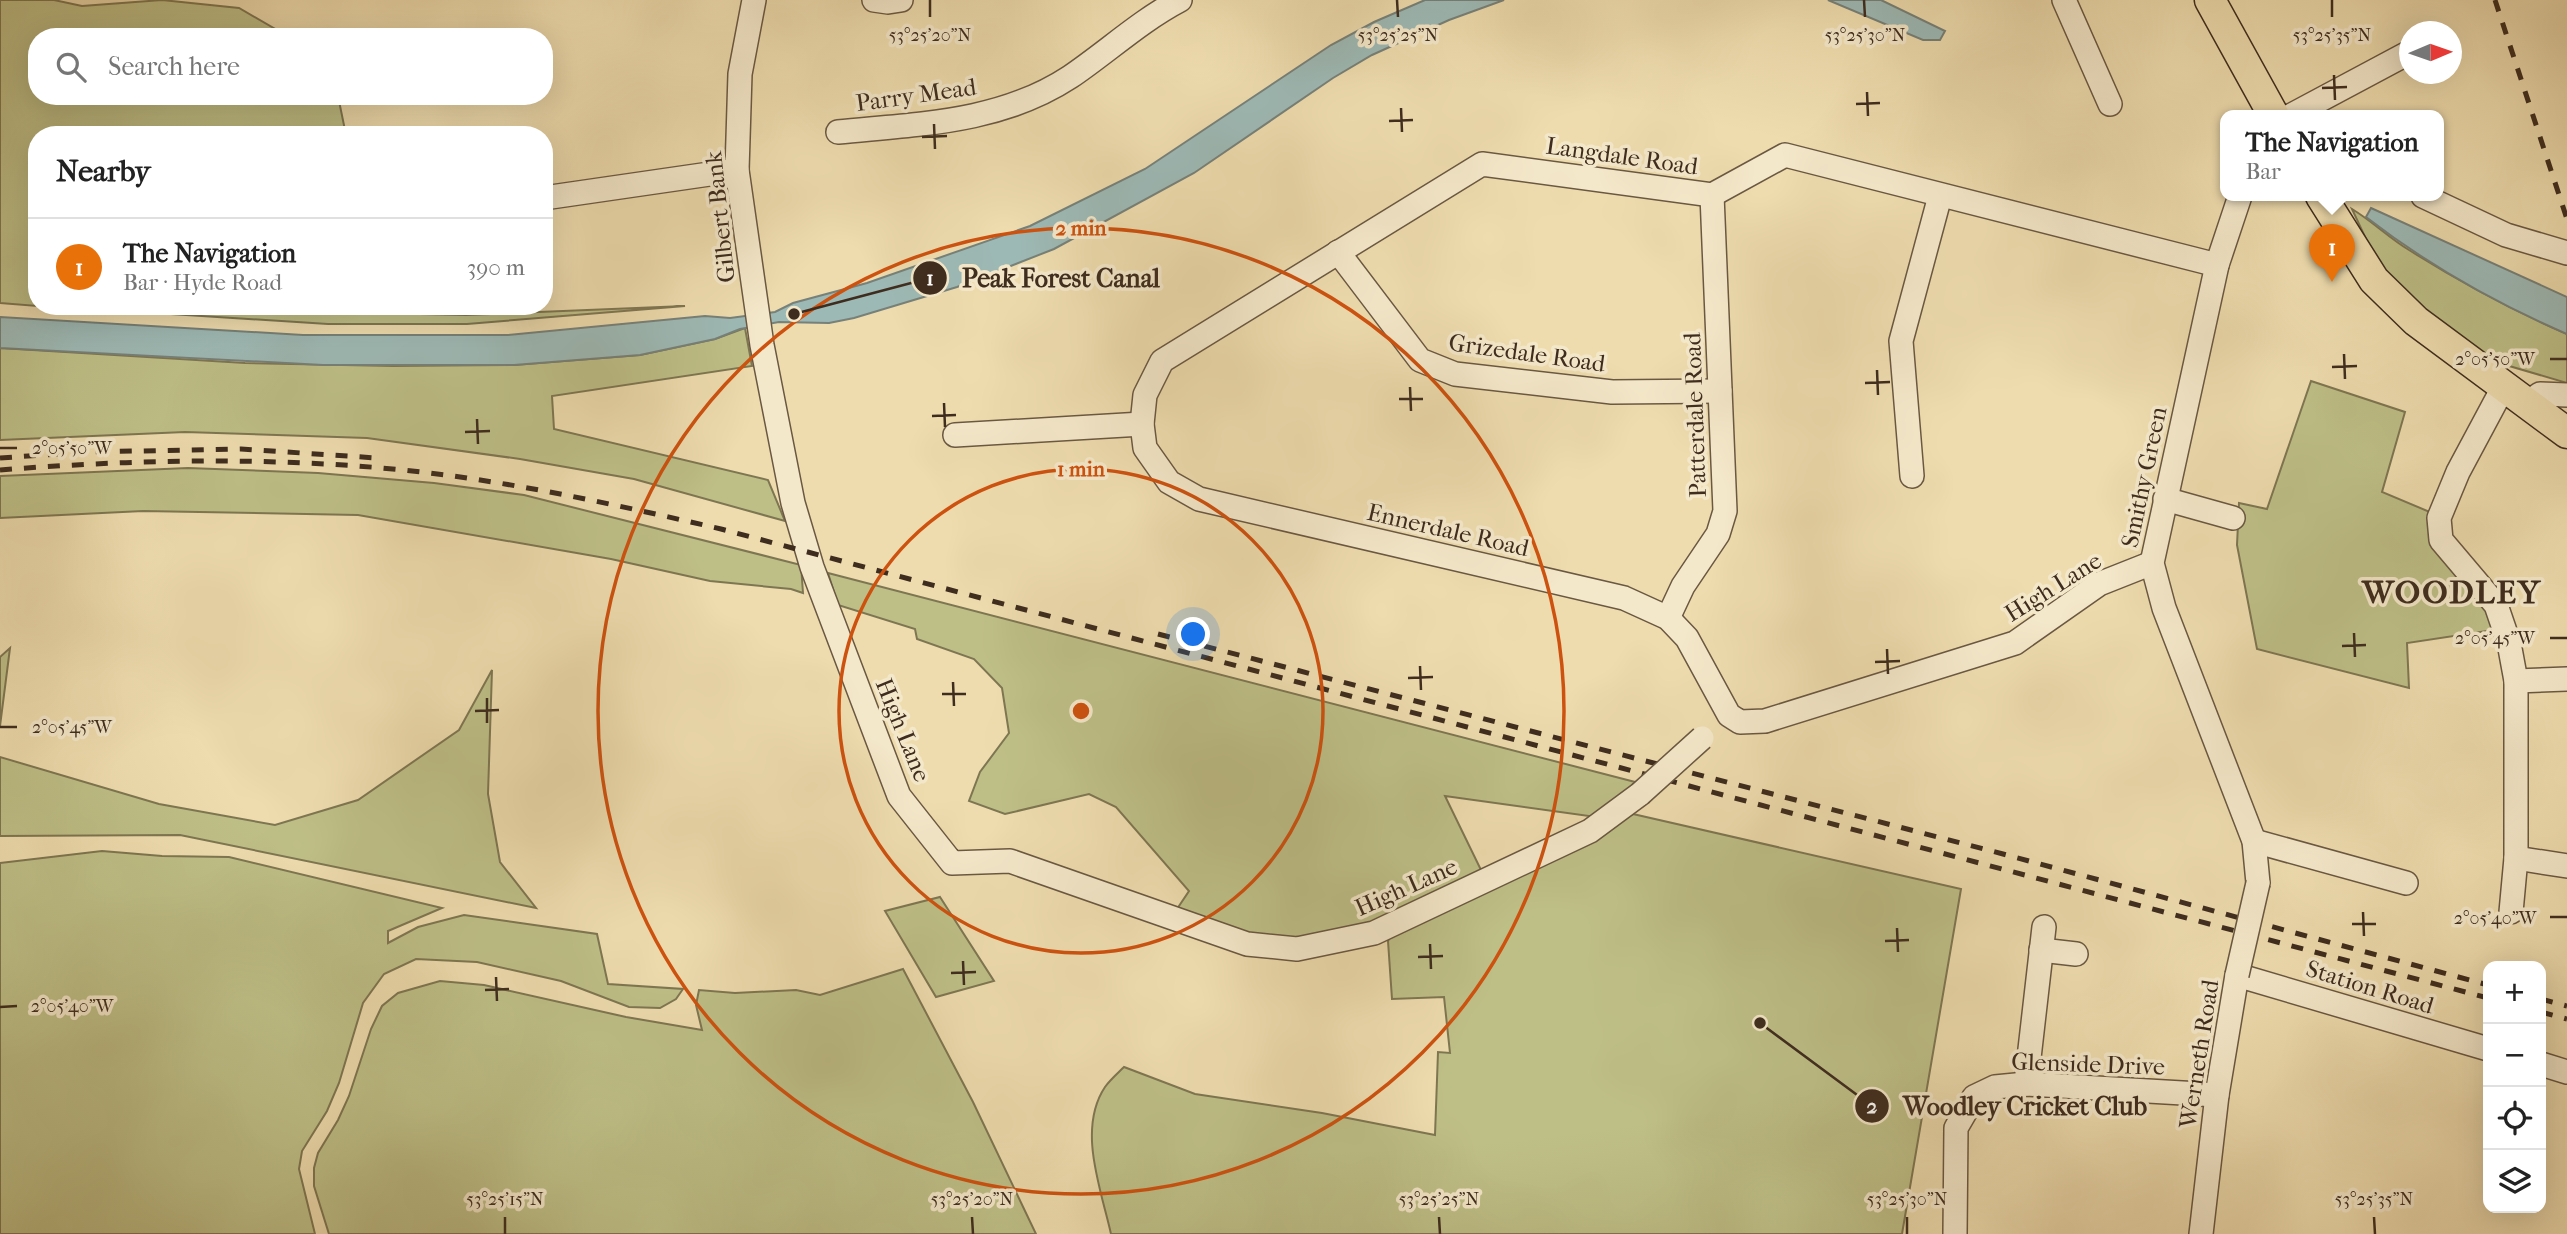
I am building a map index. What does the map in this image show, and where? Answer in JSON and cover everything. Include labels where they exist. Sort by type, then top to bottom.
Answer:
[{"type":"main road","points":[[2210,0],[2271,110]]},
{"type":"main road","points":[[2324,201],[2374,280],[2416,321],[2567,433]]},
{"type":"street","name":"Gilbert Bank","points":[[754,0],[740,74],[737,170],[762,345]]},
{"type":"street","points":[[874,0],[901,0]]},
{"type":"street","name":"Parry Mead","points":[[838,132],[964,120],[1011,106],[1068,78],[1157,12],[1180,0]]},
{"type":"street","points":[[2064,0],[2110,104]]},
{"type":"street","points":[[2301,110],[2399,58]]},
{"type":"street","name":"Langdale Road","points":[[1142,424],[1145,395],[1162,361],[1482,164],[1712,195],[1785,155],[2217,265]]},
{"type":"street","points":[[553,197],[737,170]]},
{"type":"street","name":"Patterdale Road","points":[[1668,618],[1683,586],[1718,534],[1725,511],[1712,195]]},
{"type":"street","points":[[1912,476],[1901,341],[1940,196]]},
{"type":"street","name":"Smithy Green","points":[[2237,201],[2217,265],[2152,563],[2164,608],[2254,841],[2258,883]]},
{"type":"street","points":[[2434,201],[2506,234],[2567,253]]},
{"type":"street","name":"Grizedale Road","points":[[1338,252],[1420,360],[1455,374],[1612,392],[1720,391]]},
{"type":"street","name":"High Lane","points":[[762,345],[793,503],[812,567],[900,796],[952,863],[1010,861],[1247,944],[1297,949],[1374,933],[1590,831],[1640,794],[1729,715],[1740,722],[1765,722],[2015,643],[2099,584],[2152,563]]},
{"type":"street","points":[[2511,912],[2516,858],[2516,681],[2509,643],[2496,605],[2441,540],[2439,518],[2458,472],[2515,395],[2567,395]]},
{"type":"street","points":[[955,435],[1142,424]]},
{"type":"street","name":"Ennerdale Road","points":[[1142,424],[1145,448],[1169,482],[1199,499],[1624,598],[1668,618],[1687,638],[1729,715]]},
{"type":"street","points":[[2165,499],[2233,518]]},
{"type":"street","points":[[2516,681],[2567,679]]},
{"type":"street","points":[[2254,841],[2406,883]]},
{"type":"street","points":[[2516,858],[2567,866]]},
{"type":"street","name":"Werneth Road","points":[[2201,1234],[2217,1095],[2237,975],[2258,883]]},
{"type":"street","points":[[2026,1084],[2043,938],[2076,954]]},
{"type":"street","name":"Station Road","points":[[2237,975],[2483,1048]]},
{"type":"street","points":[[2546,1066],[2567,1072]]},
{"type":"street","name":"Glenside Drive","points":[[1955,1234],[1956,1128],[1974,1097],[1995,1087],[2026,1084],[2217,1095]]},
{"type":"green space","points":[[0,0],[54,0],[82,6],[162,0],[239,8],[273,28],[28,28],[28,105],[340,105],[344,126],[28,126],[28,305],[0,303]]},
{"type":"green space","points":[[2352,209],[2447,273],[2567,334],[2567,383],[2499,363],[2469,346],[2390,280]]},
{"type":"green space","points":[[685,306],[467,324],[328,324],[187,315],[553,315],[553,311]]},
{"type":"green space","points":[[745,328],[752,366],[552,396],[554,429],[768,480],[785,521],[634,479],[520,459],[367,438],[185,432],[0,440],[0,348],[245,363],[514,365],[640,355],[715,339]]},
{"type":"green space","points":[[2311,381],[2405,412],[2382,492],[2437,515],[2500,629],[2407,643],[2409,688],[2257,649],[2237,545],[2239,503],[2267,509]]},
{"type":"green space","points":[[188,468],[318,473],[434,483],[524,495],[801,565],[803,593],[791,589],[710,581],[611,559],[358,515],[143,511],[0,518],[0,476]]},
{"type":"green space","points":[[828,573],[1639,783],[1596,817],[1445,796],[1482,872],[1396,912],[1336,933],[1306,938],[1274,938],[1243,933],[1177,909],[1189,891],[1116,807],[1089,794],[1005,814],[969,801],[980,772],[1009,733],[1002,688],[974,659],[917,639],[915,629],[838,605]]},
{"type":"green space","points":[[10,648],[0,726],[0,657]]},
{"type":"green space","points":[[492,670],[488,794],[500,862],[536,908],[180,835],[0,836],[0,757],[159,804],[275,825],[358,800],[459,730]]},
{"type":"green space","points":[[1633,814],[1961,889],[1902,1234],[1111,1234],[1097,1179],[1092,1140],[1093,1121],[1105,1087],[1124,1067],[1195,1094],[1322,1113],[1435,1135],[1438,1052],[1450,1053],[1444,997],[1392,999],[1388,941],[1390,937]]},
{"type":"green space","points":[[102,851],[162,856],[229,857],[442,908],[388,931],[388,943],[418,927],[464,915],[597,934],[608,984],[683,989],[676,999],[660,1008],[629,1007],[561,981],[477,962],[416,959],[384,974],[363,1003],[339,1083],[327,1111],[302,1151],[299,1169],[315,1234],[0,1234],[0,863]]},
{"type":"green space","points":[[940,897],[994,981],[936,997],[885,911]]},
{"type":"green space","points":[[903,969],[973,1102],[1036,1234],[329,1234],[314,1186],[314,1168],[318,1153],[349,1096],[371,1029],[382,1006],[398,993],[440,981],[484,985],[626,1017],[702,1030],[696,1005],[699,990],[735,993],[796,990],[820,995]]},
{"type":"water","points":[[1425,0],[1504,0],[1449,20],[1372,55],[1333,78],[1194,173],[1054,249],[957,287],[854,318],[829,323],[779,322],[740,329],[715,339],[640,355],[514,365],[323,365],[0,348],[0,317],[303,335],[508,335],[705,316],[730,318],[775,312],[793,303],[867,283],[1030,226],[1145,169],[1331,45],[1374,22]]},
{"type":"water","points":[[1828,0],[1881,0],[1945,31],[1940,40],[1923,40]]},
{"type":"water","points":[[2371,208],[2567,297],[2567,334],[2488,296],[2438,267],[2366,217]]},
{"type":"railway","points":[[2495,0],[2567,219]]},
{"type":"railway","points":[[0,458],[86,452],[241,449],[377,458]]},
{"type":"railway","points":[[0,470],[191,461],[287,462],[425,472],[595,501],[721,529],[2483,997]]},
{"type":"railway","points":[[1158,634],[2003,854],[2483,984]]},
{"type":"railway","points":[[2546,1000],[2567,1006]]},
{"type":"railway","points":[[2546,1013],[2567,1019]]},
{"type":"place","name":"The Navigation","points":[[2332,282]]},
{"type":"place","name":"Peak Forest Canal","points":[[794,314]]},
{"type":"place","name":"Woodley Cricket Club","points":[[1760,1023]]},
{"type":"district","name":"WOODLEY","points":[[2452,592]]}]
